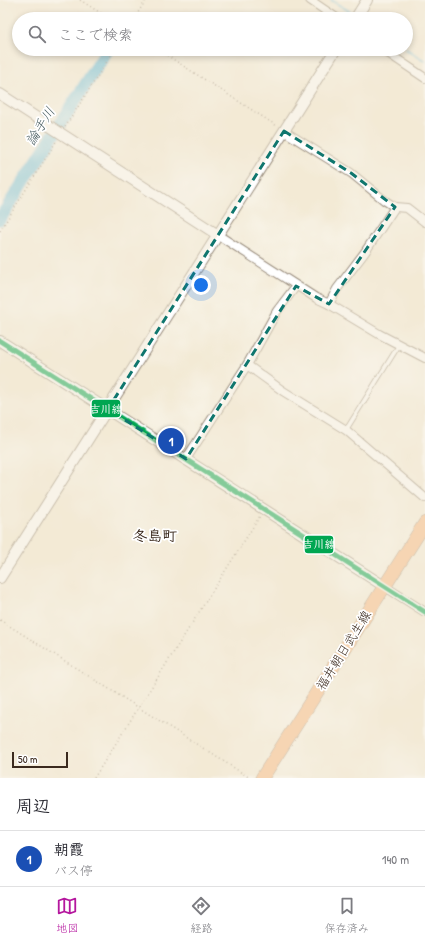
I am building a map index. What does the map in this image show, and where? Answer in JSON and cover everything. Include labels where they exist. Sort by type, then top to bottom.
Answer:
[{"type":"main road","name":"福井朝日武生線","points":[[262,778],[425,523]]},
{"type":"street","points":[[310,0],[328,12]]},
{"type":"street","points":[[359,12],[367,0]]},
{"type":"street","points":[[0,578],[332,56]]},
{"type":"street","points":[[392,56],[425,78]]},
{"type":"street","points":[[0,94],[296,286],[330,304],[399,345],[425,358]]},
{"type":"street","points":[[284,131],[351,174],[395,206],[407,208],[425,222]]},
{"type":"street","points":[[330,304],[337,289],[365,252],[395,206]]},
{"type":"street","points":[[186,460],[247,365],[277,311],[296,286]]},
{"type":"street","points":[[0,341],[425,612]]},
{"type":"street","points":[[247,365],[283,391],[346,430],[425,498]]},
{"type":"lane","points":[[346,430],[399,345]]},
{"type":"path","points":[[80,0],[99,12]]},
{"type":"path","points":[[138,12],[146,0]]},
{"type":"path","points":[[168,56],[284,131]]},
{"type":"path","points":[[94,778],[264,509]]},
{"type":"path","points":[[0,620],[250,778]]},
{"type":"highlighted area","points":[[284,131],[351,173],[395,207],[329,304],[296,286],[186,459],[108,409]]},
{"type":"waterway","points":[[331,0],[351,12]]},
{"type":"waterway","points":[[413,53],[425,61]]},
{"type":"waterway","name":"論手川","points":[[0,219],[104,56]]},
{"type":"transit line","name":"吉川線","points":[[0,341],[425,612]]},
{"type":"place","name":"朝霞","points":[[171,441]]},
{"type":"district","name":"冬島町","points":[[155,536]]}]
